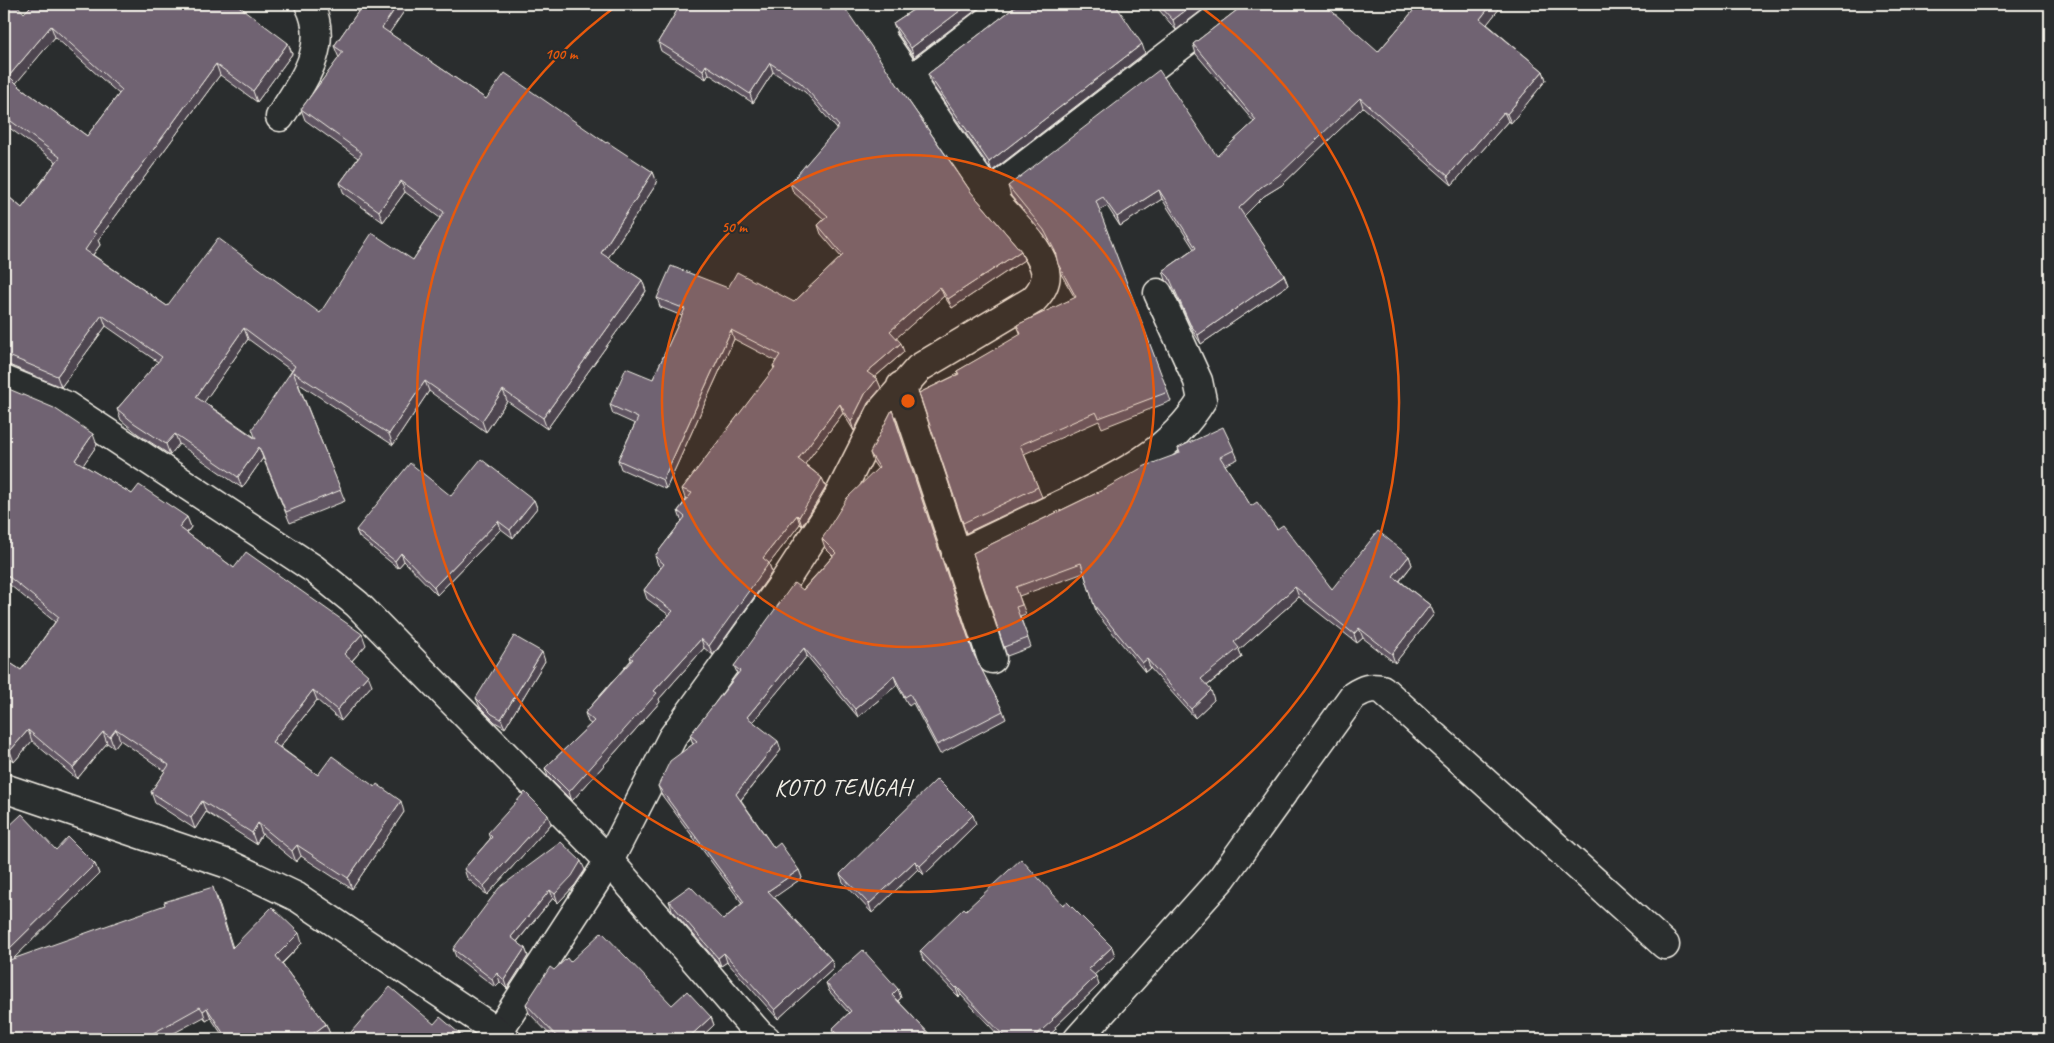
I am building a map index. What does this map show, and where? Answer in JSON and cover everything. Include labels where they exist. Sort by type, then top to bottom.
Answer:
[{"type":"street","points":[[280,117],[306,74],[314,56],[317,34],[315,16],[310,4]]},
{"type":"street","points":[[4,788],[228,864],[297,897],[502,1035],[610,861],[672,738],[782,585],[834,505],[882,410],[901,386],[919,368],[1033,300],[1041,292],[1045,280],[1045,269],[1039,254],[989,193],[858,4]]},
{"type":"street","points":[[875,28],[911,4]]},
{"type":"street","points":[[910,80],[1009,4]]},
{"type":"street","points":[[989,193],[1235,4]]},
{"type":"street","points":[[956,555],[1119,476],[1148,457],[1174,436],[1193,415],[1202,400],[1198,381],[1158,293]]},
{"type":"street","points":[[4,380],[65,405],[335,585],[357,604],[610,861],[759,1034],[766,1039]]},
{"type":"street","points":[[901,386],[992,659]]},
{"type":"street","points":[[1078,1039],[1222,878],[1353,696],[1363,689],[1372,687],[1382,689],[1666,944]]},
{"type":"building","points":[[4,4],[16,4],[24,13],[33,4],[236,4],[288,43],[253,91],[216,64],[93,232],[96,234],[85,250],[167,306],[218,238],[320,313],[372,233],[413,260],[444,212],[401,181],[379,211],[340,183],[362,153],[301,109],[343,52],[334,46],[362,6],[358,4],[398,4],[382,28],[486,99],[505,73],[606,143],[653,172],[601,253],[642,280],[543,418],[503,390],[482,421],[425,381],[389,434],[293,372],[341,490],[286,512],[259,447],[238,477],[175,434],[166,444],[134,423],[117,409],[162,357],[102,315],[57,376],[4,354],[4,193],[22,208],[60,157],[4,116]],"holes":[[[51,26],[122,90],[87,136],[20,87],[9,76]],[[244,328],[295,366],[252,429],[256,439],[196,397]]]},
{"type":"building","points":[[681,4],[842,4],[971,192],[1021,251],[948,299],[940,287],[890,331],[901,343],[867,372],[877,379],[865,394],[851,422],[840,404],[798,459],[822,478],[799,517],[797,515],[763,558],[769,563],[709,646],[701,639],[654,691],[657,693],[569,792],[545,768],[594,721],[585,713],[633,659],[630,657],[673,611],[644,590],[664,564],[655,556],[685,517],[678,511],[692,493],[682,489],[775,367],[773,366],[780,355],[731,330],[663,480],[618,460],[638,418],[610,405],[626,368],[653,379],[685,309],[657,298],[671,266],[728,288],[737,272],[794,302],[843,255],[818,225],[828,216],[790,183],[839,126],[801,83],[770,63],[750,94],[706,65],[703,70],[658,42]]},
{"type":"building","points":[[920,4],[969,4],[911,48],[893,23]]},
{"type":"building","points":[[1018,4],[1115,4],[1142,44],[989,162],[928,74]]},
{"type":"building","points":[[1158,4],[1194,4],[1173,20]]},
{"type":"building","points":[[1244,4],[1324,4],[1378,52],[1419,4],[1492,4],[1480,19],[1543,71],[1507,114],[1504,112],[1448,176],[1360,98],[1278,176],[1261,187],[1239,208],[1284,275],[1198,335],[1190,324],[1169,277],[1163,271],[1196,248],[1159,190],[1117,217],[1103,197],[1096,201],[1168,392],[1099,418],[1096,412],[1020,445],[1038,487],[963,523],[919,393],[959,374],[957,371],[1021,334],[1017,325],[1076,297],[1058,264],[1055,251],[1044,230],[1008,186],[1159,70],[1217,156],[1256,120],[1193,44]]},
{"type":"building","points":[[4,387],[54,408],[93,434],[75,460],[132,494],[139,485],[187,517],[179,527],[234,568],[246,552],[362,634],[344,654],[368,675],[337,710],[313,690],[272,742],[318,775],[332,756],[375,787],[377,784],[401,801],[348,878],[297,845],[292,851],[258,823],[252,833],[202,801],[191,818],[151,792],[169,765],[116,729],[110,737],[103,732],[73,768],[28,730],[10,751],[4,746],[4,659],[21,670],[59,617],[4,573]]},
{"type":"building","points":[[892,410],[974,655],[1003,711],[937,745],[910,694],[905,697],[894,676],[855,709],[804,648],[747,717],[778,741],[736,794],[774,848],[780,843],[799,870],[768,891],[831,959],[775,1010],[724,953],[718,958],[669,901],[690,886],[723,920],[744,902],[658,786],[670,761],[697,741],[690,735],[740,671],[734,666],[794,583],[803,590],[836,553],[822,539],[847,498],[879,467],[870,453]]},
{"type":"building","points":[[1223,427],[1234,450],[1220,457],[1251,506],[1257,502],[1277,529],[1283,525],[1332,589],[1378,531],[1409,556],[1393,576],[1430,605],[1392,654],[1359,628],[1354,634],[1295,587],[1234,642],[1239,648],[1201,679],[1211,690],[1191,709],[1147,659],[1142,663],[1094,605],[1081,563],[1016,587],[1022,605],[1016,607],[1028,638],[1004,647],[973,553],[1101,491],[1145,466],[1180,453],[1178,448]]},
{"type":"building","points":[[481,459],[534,500],[510,530],[498,521],[434,587],[401,553],[395,561],[356,530],[410,463],[451,496]]},
{"type":"building","points":[[514,636],[542,652],[501,719],[492,714],[476,698]]},
{"type":"building","points":[[937,779],[973,815],[920,866],[915,861],[869,904],[840,874]]},
{"type":"building","points":[[525,792],[548,815],[484,886],[464,869],[492,837],[488,833]]},
{"type":"building","points":[[22,814],[56,850],[68,837],[95,864],[4,954],[4,831]]},
{"type":"building","points":[[561,842],[581,861],[572,876],[555,894],[550,890],[511,937],[525,948],[504,980],[497,973],[492,979],[453,949],[499,888]]},
{"type":"building","points":[[1021,859],[1063,905],[1067,902],[1112,947],[1088,969],[1096,976],[1032,1039],[1007,1039],[920,951],[964,908],[966,910]]},
{"type":"building","points":[[213,887],[232,948],[272,907],[299,933],[276,956],[326,1024],[306,1039],[227,1039],[207,1008],[203,1011],[200,1007],[148,1036],[149,1039],[4,1039],[4,962],[165,905],[164,902]]},
{"type":"building","points":[[602,932],[672,1005],[687,991],[711,1017],[687,1039],[559,1039],[526,1004],[550,967],[554,970],[567,958],[570,962]]},
{"type":"building","points":[[863,950],[898,989],[892,995],[934,1039],[842,1039],[832,1029],[851,1011],[826,983]]},
{"type":"building","points":[[390,987],[434,1024],[440,1017],[466,1039],[345,1039]]},
{"type":"district","name":"KOTO TENGAH","points":[[843,787]]}]
